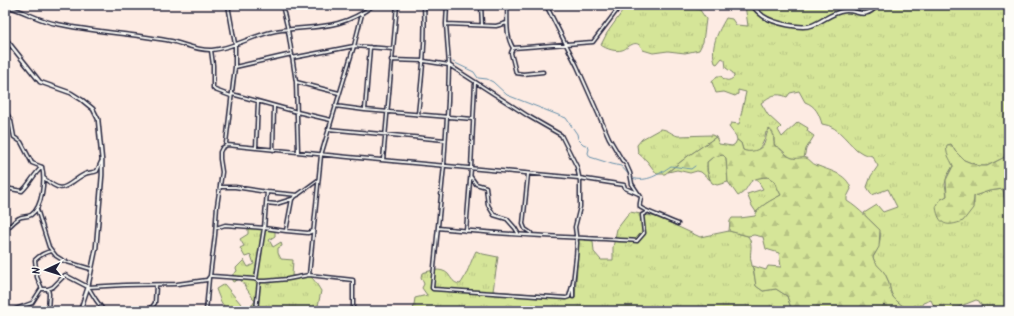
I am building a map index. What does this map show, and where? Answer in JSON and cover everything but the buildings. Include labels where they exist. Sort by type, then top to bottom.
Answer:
[{"type":"street","points":[[227,145],[235,66],[235,44],[228,5]]},
{"type":"street","points":[[282,5],[288,30],[296,82],[298,152]]},
{"type":"street","points":[[5,6],[56,24],[172,42],[198,49],[211,50],[279,30],[334,25],[362,14],[374,5]]},
{"type":"street","points":[[383,160],[384,134],[388,112],[391,60],[397,5]]},
{"type":"street","points":[[418,114],[424,61],[424,5]]},
{"type":"street","points":[[447,5],[446,24],[449,96],[446,117],[444,165],[432,286],[433,289],[566,298],[568,297],[573,283]]},
{"type":"street","points":[[481,5],[482,25]]},
{"type":"street","points":[[507,5],[509,40],[513,48],[511,53],[516,73],[523,74],[543,72]]},
{"type":"street","points":[[546,5],[566,44],[609,138],[626,164],[634,188],[641,197],[640,206],[647,212],[662,216],[678,224]]},
{"type":"street","points":[[513,48],[593,42],[621,5]]},
{"type":"street","points":[[752,5],[765,17],[792,26],[808,26],[844,11],[863,14],[874,9],[878,5]]},
{"type":"street","points":[[309,275],[321,155],[330,120],[354,46],[362,14]]},
{"type":"street","points":[[446,24],[496,26],[507,23]]},
{"type":"street","points":[[5,38],[40,82],[71,93],[82,100],[93,109],[98,119],[102,161],[101,193],[92,270],[80,311]]},
{"type":"street","points":[[5,53],[9,44]]},
{"type":"street","points":[[292,58],[354,46],[393,49]]},
{"type":"street","points":[[364,110],[370,47]]},
{"type":"street","points":[[211,50],[213,88],[215,90],[330,120]]},
{"type":"street","points":[[235,66],[292,54]]},
{"type":"street","points":[[391,60],[424,61],[448,65],[528,116],[561,135],[577,167],[579,178],[580,207],[575,227],[576,237],[573,297]]},
{"type":"street","points":[[296,82],[339,93]]},
{"type":"street","points":[[466,231],[474,119],[475,82]]},
{"type":"street","points":[[256,148],[258,102]]},
{"type":"street","points":[[273,150],[274,106]]},
{"type":"street","points":[[335,106],[364,110],[474,119]]},
{"type":"street","points":[[5,110],[10,121],[14,137],[21,142],[32,163],[42,167]]},
{"type":"street","points":[[328,129],[445,140]]},
{"type":"street","points":[[206,311],[222,172],[220,152],[222,148],[227,145],[579,178],[618,183],[624,185],[625,188],[632,192],[639,194]]},
{"type":"street","points":[[44,178],[53,186],[62,188],[84,174],[97,171],[102,161]]},
{"type":"street","points":[[5,231],[19,218],[32,214],[37,209],[42,197],[44,178],[42,167]]},
{"type":"street","points":[[5,188],[22,191],[32,181],[34,175],[42,167]]},
{"type":"street","points":[[528,174],[523,224],[529,233],[534,234]]},
{"type":"street","points":[[470,176],[476,184],[486,187],[488,205],[494,216],[507,219],[518,234]]},
{"type":"street","points":[[266,203],[276,204],[292,199],[318,180]]},
{"type":"street","points":[[220,187],[235,187],[298,195]]},
{"type":"street","points":[[256,279],[264,228],[267,192]]},
{"type":"street","points":[[286,231],[292,199]]},
{"type":"street","points":[[37,209],[49,247],[56,256],[64,261],[92,270]]},
{"type":"street","points":[[438,228],[618,241],[637,241],[644,233],[642,215],[647,212]]},
{"type":"street","points":[[216,228],[225,225],[308,233],[313,230]]},
{"type":"street","points":[[42,289],[42,286],[36,277],[35,260],[42,254],[52,251]]},
{"type":"street","points":[[10,311],[32,303],[38,292],[42,289],[48,289],[56,285],[64,275],[88,287],[125,284],[156,285],[203,281],[207,280],[209,276]]},
{"type":"street","points":[[209,276],[256,279],[259,281],[288,279],[309,275],[353,280],[353,311]]},
{"type":"street","points":[[256,311],[257,288],[259,281]]},
{"type":"street","points":[[149,311],[155,303],[156,285]]},
{"type":"street","points":[[88,287],[104,311]]},
{"type":"street","points":[[48,289],[48,311]]},
{"type":"green space","points":[[623,5],[682,5],[700,10],[706,19],[703,42],[699,50],[685,53],[668,51],[653,53],[643,50],[638,44],[632,44],[620,51],[611,50],[601,45],[607,33],[622,12]]},
{"type":"green space","points":[[745,5],[1009,5],[1009,142],[1006,148],[1009,155],[987,166],[979,166],[964,160],[955,151],[951,144],[953,166],[947,176],[945,184],[947,196],[940,200],[974,204],[974,196],[989,191],[1003,189],[1009,229],[1007,241],[1009,250],[1009,311],[984,311],[979,301],[976,300],[956,308],[936,311],[931,300],[923,303],[920,308],[923,311],[907,311],[893,297],[885,274],[875,263],[873,257],[879,244],[879,230],[864,213],[877,205],[883,212],[897,207],[888,189],[872,195],[867,187],[871,176],[878,166],[872,156],[863,154],[834,128],[822,124],[816,111],[812,106],[805,102],[799,91],[790,93],[787,97],[776,95],[767,98],[761,103],[768,115],[781,127],[778,130],[782,137],[798,122],[808,128],[807,131],[814,136],[806,149],[804,158],[797,159],[789,157],[775,146],[774,135],[766,132],[762,145],[756,151],[748,152],[743,150],[741,143],[737,140],[736,136],[729,127],[731,123],[739,124],[746,92],[738,90],[738,94],[735,96],[724,92],[716,93],[712,82],[717,76],[721,76],[727,80],[734,77],[733,73],[726,68],[725,60],[722,58],[717,64],[715,63],[713,51],[716,39],[726,18],[732,19],[736,25],[748,26]]},
{"type":"green space","points":[[660,129],[678,136],[712,135],[716,137],[665,174],[657,174],[647,161],[638,153],[637,145],[642,139]]},
{"type":"green space","points":[[769,129],[773,134],[775,146],[788,156],[807,159],[837,173],[846,179],[851,189],[847,197],[847,201],[880,230],[879,247],[873,257],[874,260],[885,273],[893,297],[907,311],[804,311],[803,308],[799,311],[792,311],[787,296],[776,289],[763,291],[756,286],[753,266],[766,270],[768,266],[781,267],[779,253],[766,249],[763,237],[754,235],[748,236],[729,231],[730,221],[732,218],[755,216],[762,206],[781,195],[774,181],[768,177],[755,179],[751,181],[743,193],[738,196],[728,182],[726,158],[723,155],[713,157],[707,162],[707,171],[710,180],[701,172],[697,171],[690,173],[677,170],[668,172],[716,137],[719,144],[732,146],[737,140],[741,143],[743,150],[745,151],[757,150],[764,144]]},
{"type":"green space","points":[[951,144],[955,151],[964,160],[979,166],[987,166],[1009,155],[1009,229],[1003,189],[989,191],[974,196],[973,208],[963,221],[948,224],[939,218],[936,207],[940,200],[947,196],[946,180],[953,166],[947,151],[947,145]]},
{"type":"green space","points":[[723,155],[726,158],[728,182],[717,185],[712,183],[707,162],[713,157]]},
{"type":"green space","points":[[768,177],[774,181],[781,195],[765,204],[756,212],[747,194],[763,189],[756,178]]},
{"type":"green space","points":[[630,212],[657,217],[700,237],[729,231],[748,236],[751,243],[751,257],[756,286],[763,291],[776,289],[787,296],[792,311],[502,311],[494,307],[491,311],[413,311],[415,298],[427,295],[422,288],[424,284],[421,277],[422,273],[435,270],[442,271],[448,274],[454,282],[460,284],[476,251],[498,257],[493,291],[575,297],[579,239],[593,241],[594,252],[601,260],[613,260],[613,247],[617,229]]},
{"type":"green space","points":[[248,227],[275,228],[275,236],[269,240],[273,247],[281,242],[282,246],[278,248],[278,253],[281,259],[293,260],[292,276],[310,276],[321,291],[317,311],[248,311],[255,301],[240,279],[233,282],[230,277],[237,271],[236,268],[244,260],[248,267],[254,264],[251,255],[245,257],[240,248],[244,246],[240,239],[248,234]]},
{"type":"green space","points":[[1009,229],[1009,250],[1007,241]]},
{"type":"green space","points":[[224,284],[247,311],[234,311],[224,306],[216,289]]},
{"type":"waterway","points":[[453,62],[474,72],[478,78],[487,79],[493,82],[507,95],[566,118],[577,134],[578,139],[583,144],[588,146],[588,153],[590,157],[621,166],[630,176]]},
{"type":"waterway","points":[[632,178],[648,179],[671,166],[691,169],[695,166]]}]
